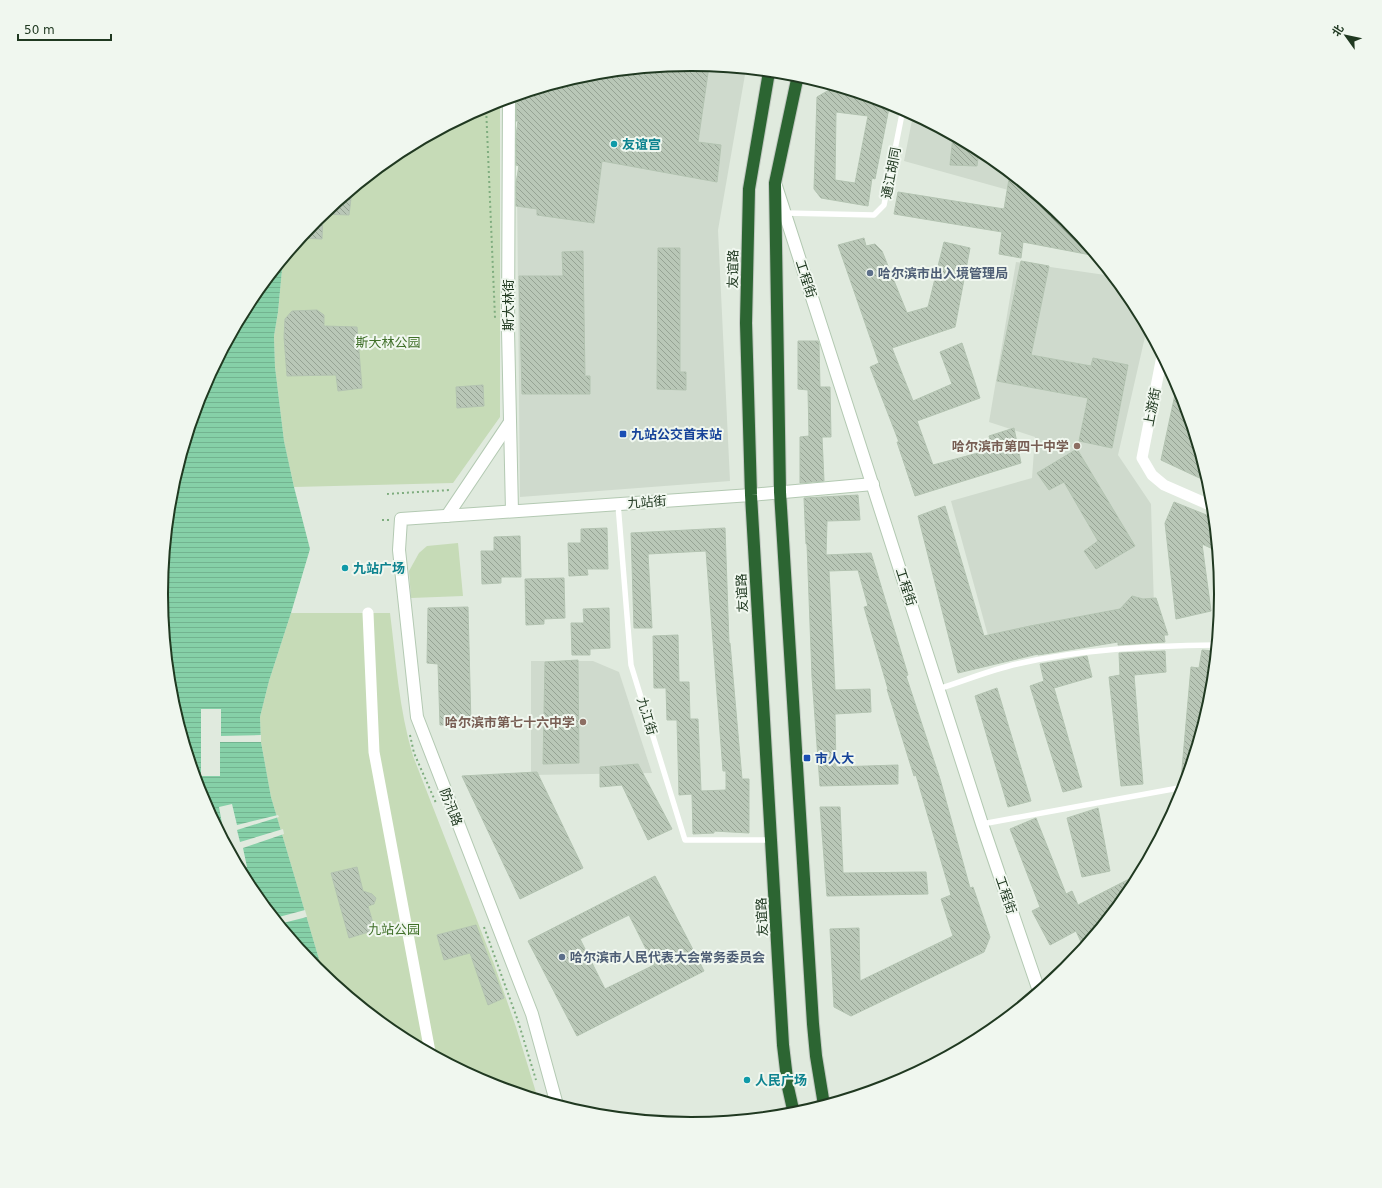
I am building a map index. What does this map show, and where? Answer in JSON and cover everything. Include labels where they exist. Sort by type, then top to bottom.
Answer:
[{"type":"highway","name":"友谊路","points":[[768,77],[749,189],[746,323],[751,495],[783,1045],[788,1086],[793,1107]]},
{"type":"highway","points":[[797,82],[776,183],[780,492],[813,1024],[816,1056],[823,1100]]},
{"type":"street","name":"斯大林街","points":[[509,104],[508,330],[512,511]]},
{"type":"street","name":"工程街","points":[[776,183],[938,689],[1037,986]]},
{"type":"street","name":"上游街","points":[[1160,364],[1142,458],[1152,475],[1164,485],[1206,503]]},
{"type":"street","points":[[447,516],[510,422]]},
{"type":"street","name":"九站街","points":[[421,518],[751,495],[873,484]]},
{"type":"street","name":"防汛路","points":[[421,518],[401,519],[399,550],[417,717],[532,1014],[555,1099]]},
{"type":"street","points":[[368,613],[374,752],[429,1047]]},
{"type":"lane","name":"通江胡同","points":[[785,213],[874,215],[884,206],[902,116]]},
{"type":"lane","name":"九江街","points":[[618,504],[631,665],[685,840],[771,840]]},
{"type":"lane","points":[[938,689],[1016,664],[1090,651],[1158,646],[1211,645]]},
{"type":"lane","points":[[982,824],[1176,787]]},
{"type":"path","points":[[486,113],[495,320]]},
{"type":"path","points":[[387,494],[457,490]]},
{"type":"shaded area","points":[[691,71],[745,74],[718,230],[730,481],[520,497],[517,187],[522,99],[589,81],[623,75]]},
{"type":"shaded area","points":[[912,120],[952,141],[982,159],[1026,193],[1026,195],[904,161]]},
{"type":"shaded area","name":"哈尔滨市第四十中学","points":[[1016,262],[1105,275],[1126,303],[1145,335],[1118,455],[1151,504],[1154,608],[990,643],[951,501],[1032,478],[1035,437],[989,422]]},
{"type":"shaded area","points":[[282,269],[274,336],[275,367],[284,441],[310,549],[269,681],[260,717],[261,742],[271,797],[320,963],[298,939],[256,885],[222,825],[208,794],[196,762],[178,696],[172,662],[169,628],[169,560],[172,526],[178,492],[196,426],[208,394],[238,332],[256,303]]},
{"type":"shaded area","name":"哈尔滨市第七十六中学","points":[[531,661],[593,661],[619,672],[652,773],[531,775]]},
{"type":"green space","name":"斯大林公园","points":[[500,108],[500,417],[453,483],[294,487],[284,441],[275,367],[274,336],[282,269],[321,224],[346,201],[400,159],[460,125]]},
{"type":"green space","points":[[458,543],[463,596],[411,598],[409,571],[419,553],[427,546]]},
{"type":"green space","name":"九站公园","points":[[291,613],[390,613],[401,703],[413,756],[494,964],[516,1027],[536,1093],[491,1077],[429,1047],[400,1029],[373,1009],[320,963],[271,797],[261,742],[260,717],[269,681]]},
{"type":"pier","points":[[201,709],[221,709],[221,736],[261,735],[261,742],[220,742],[220,776],[201,775]]},
{"type":"pier","points":[[232,804],[237,825],[278,815],[279,817],[237,830],[240,842],[283,829],[284,834],[243,848],[247,867],[245,867],[222,826],[219,807]]},
{"type":"pier","points":[[305,910],[307,917],[285,923],[280,917]]},
{"type":"building","name":"友谊宫","points":[[657,72],[708,72],[698,142],[721,145],[717,182],[602,161],[594,223],[537,215],[537,209],[516,206],[516,183],[519,166],[516,165],[516,136],[518,121],[516,121],[517,101],[556,89],[623,75]]},
{"type":"building","points":[[829,90],[889,110],[875,179],[872,178],[868,206],[821,198],[814,189],[817,97]],"holes":[[[836,112],[868,116],[855,183],[835,180]]]},
{"type":"building","points":[[952,141],[978,157],[977,166],[950,165]]},
{"type":"building","points":[[1009,179],[1061,224],[1089,255],[1023,242],[1021,258],[999,254],[1002,232],[894,214],[898,192],[1004,209]]},
{"type":"building","points":[[351,197],[349,215],[332,214]]},
{"type":"building","points":[[323,222],[322,239],[308,238]]},
{"type":"building","points":[[864,238],[866,246],[875,244],[882,251],[907,313],[928,307],[944,242],[970,248],[955,327],[892,348],[913,401],[952,384],[940,352],[962,343],[980,398],[917,421],[933,465],[993,449],[989,436],[1014,428],[1021,463],[915,496],[897,442],[899,442],[870,367],[879,363],[838,245]]},
{"type":"building","points":[[658,248],[680,248],[680,372],[686,372],[686,390],[657,389]]},
{"type":"building","points":[[583,251],[585,376],[590,376],[590,394],[522,394],[519,276],[563,276],[562,252]]},
{"type":"building","points":[[1021,261],[1049,266],[1031,355],[1091,366],[1093,358],[1128,365],[1112,448],[1079,441],[1088,398],[997,381]]},
{"type":"building","points":[[317,310],[324,315],[324,326],[357,327],[362,388],[338,391],[336,375],[287,376],[284,337],[285,319],[292,311]]},
{"type":"building","points":[[798,341],[818,341],[820,387],[830,387],[831,437],[822,437],[824,481],[800,483],[800,437],[809,436],[808,390],[798,389]]},
{"type":"building","points":[[483,385],[484,406],[457,408],[456,387]]},
{"type":"building","points":[[1175,396],[1186,426],[1201,479],[1161,460]]},
{"type":"building","points":[[1077,449],[1135,546],[1096,569],[1084,551],[1098,541],[1064,482],[1049,490],[1037,473]]},
{"type":"building","points":[[858,495],[860,520],[827,521],[826,555],[871,553],[908,675],[906,676],[940,779],[970,888],[973,887],[990,937],[984,952],[851,1016],[834,1007],[830,929],[859,928],[860,981],[953,936],[941,899],[951,895],[916,775],[914,776],[887,689],[864,607],[868,606],[858,570],[829,571],[835,690],[870,689],[871,712],[835,714],[836,767],[898,765],[898,784],[820,786],[812,677],[804,498]]},
{"type":"building","points":[[1174,502],[1208,516],[1212,549],[1202,544],[1211,611],[1176,619],[1165,523]]},
{"type":"building","points":[[945,506],[984,636],[1120,609],[1132,596],[1143,599],[1156,598],[1168,635],[1164,635],[1165,642],[1118,645],[1118,642],[1038,654],[958,673],[918,516]]},
{"type":"building","points":[[607,528],[608,569],[587,569],[588,575],[569,576],[568,543],[581,543],[581,529]]},
{"type":"building","points":[[725,528],[729,643],[742,779],[749,779],[749,833],[714,831],[714,833],[693,834],[692,794],[679,795],[677,720],[667,720],[666,688],[654,688],[653,636],[678,635],[679,682],[689,682],[690,719],[698,719],[701,791],[726,790],[726,771],[723,771],[706,551],[648,554],[652,628],[634,628],[631,533]]},
{"type":"building","points":[[520,536],[521,577],[501,577],[501,583],[482,584],[481,551],[494,551],[494,537]]},
{"type":"building","points":[[564,578],[565,618],[544,619],[544,624],[526,625],[525,579]]},
{"type":"building","points":[[468,607],[471,725],[440,725],[438,664],[427,663],[428,608]]},
{"type":"building","points":[[609,608],[610,648],[590,649],[590,655],[572,655],[571,623],[584,623],[583,609]]},
{"type":"building","points":[[1202,650],[1211,651],[1204,696],[1196,729],[1182,774],[1191,667],[1199,668]]},
{"type":"building","points":[[1165,651],[1166,672],[1134,675],[1143,784],[1121,786],[1109,677],[1120,675],[1119,653]]},
{"type":"building","points":[[1087,656],[1092,677],[1054,688],[1082,787],[1063,792],[1030,686],[1044,681],[1040,664]]},
{"type":"building","points":[[578,660],[579,763],[543,764],[545,662]]},
{"type":"building","points":[[997,688],[1031,801],[1008,807],[975,696]]},
{"type":"building","points":[[638,764],[672,829],[648,840],[622,785],[600,787],[600,767]]},
{"type":"building","points":[[537,772],[583,868],[520,899],[462,776]]},
{"type":"building","points":[[820,807],[840,807],[843,873],[926,872],[928,894],[827,896]]},
{"type":"building","points":[[1098,808],[1110,871],[1082,877],[1067,818]]},
{"type":"building","points":[[1036,818],[1066,894],[1072,891],[1078,905],[1130,879],[1106,912],[1081,942],[1076,931],[1050,945],[1032,911],[1040,907],[1010,829]]},
{"type":"building","points":[[357,867],[363,891],[372,894],[376,898],[374,904],[368,906],[375,930],[349,938],[331,873]]},
{"type":"building","name":"哈尔滨市人民代表大会常务委员会","points":[[655,876],[704,971],[577,1036],[528,941]],"holes":[[[629,915],[654,965],[605,989],[580,939]]]},
{"type":"building","points":[[476,925],[504,998],[488,1005],[470,953],[444,960],[437,935]]},
{"type":"place","name":"友谊宫","points":[[614,144]]},
{"type":"place","name":"哈尔滨市出入境管理局","points":[[870,273]]},
{"type":"place","name":"九站公交首末站","points":[[623,434]]},
{"type":"place","name":"哈尔滨市第四十中学","points":[[1077,446]]},
{"type":"place","name":"九站广场","points":[[345,568]]},
{"type":"place","name":"哈尔滨市第七十六中学","points":[[583,722]]},
{"type":"place","name":"市人大","points":[[807,758]]},
{"type":"place","name":"哈尔滨市人民代表大会常务委员会","points":[[562,957]]},
{"type":"place","name":"人民广场","points":[[747,1080]]}]
